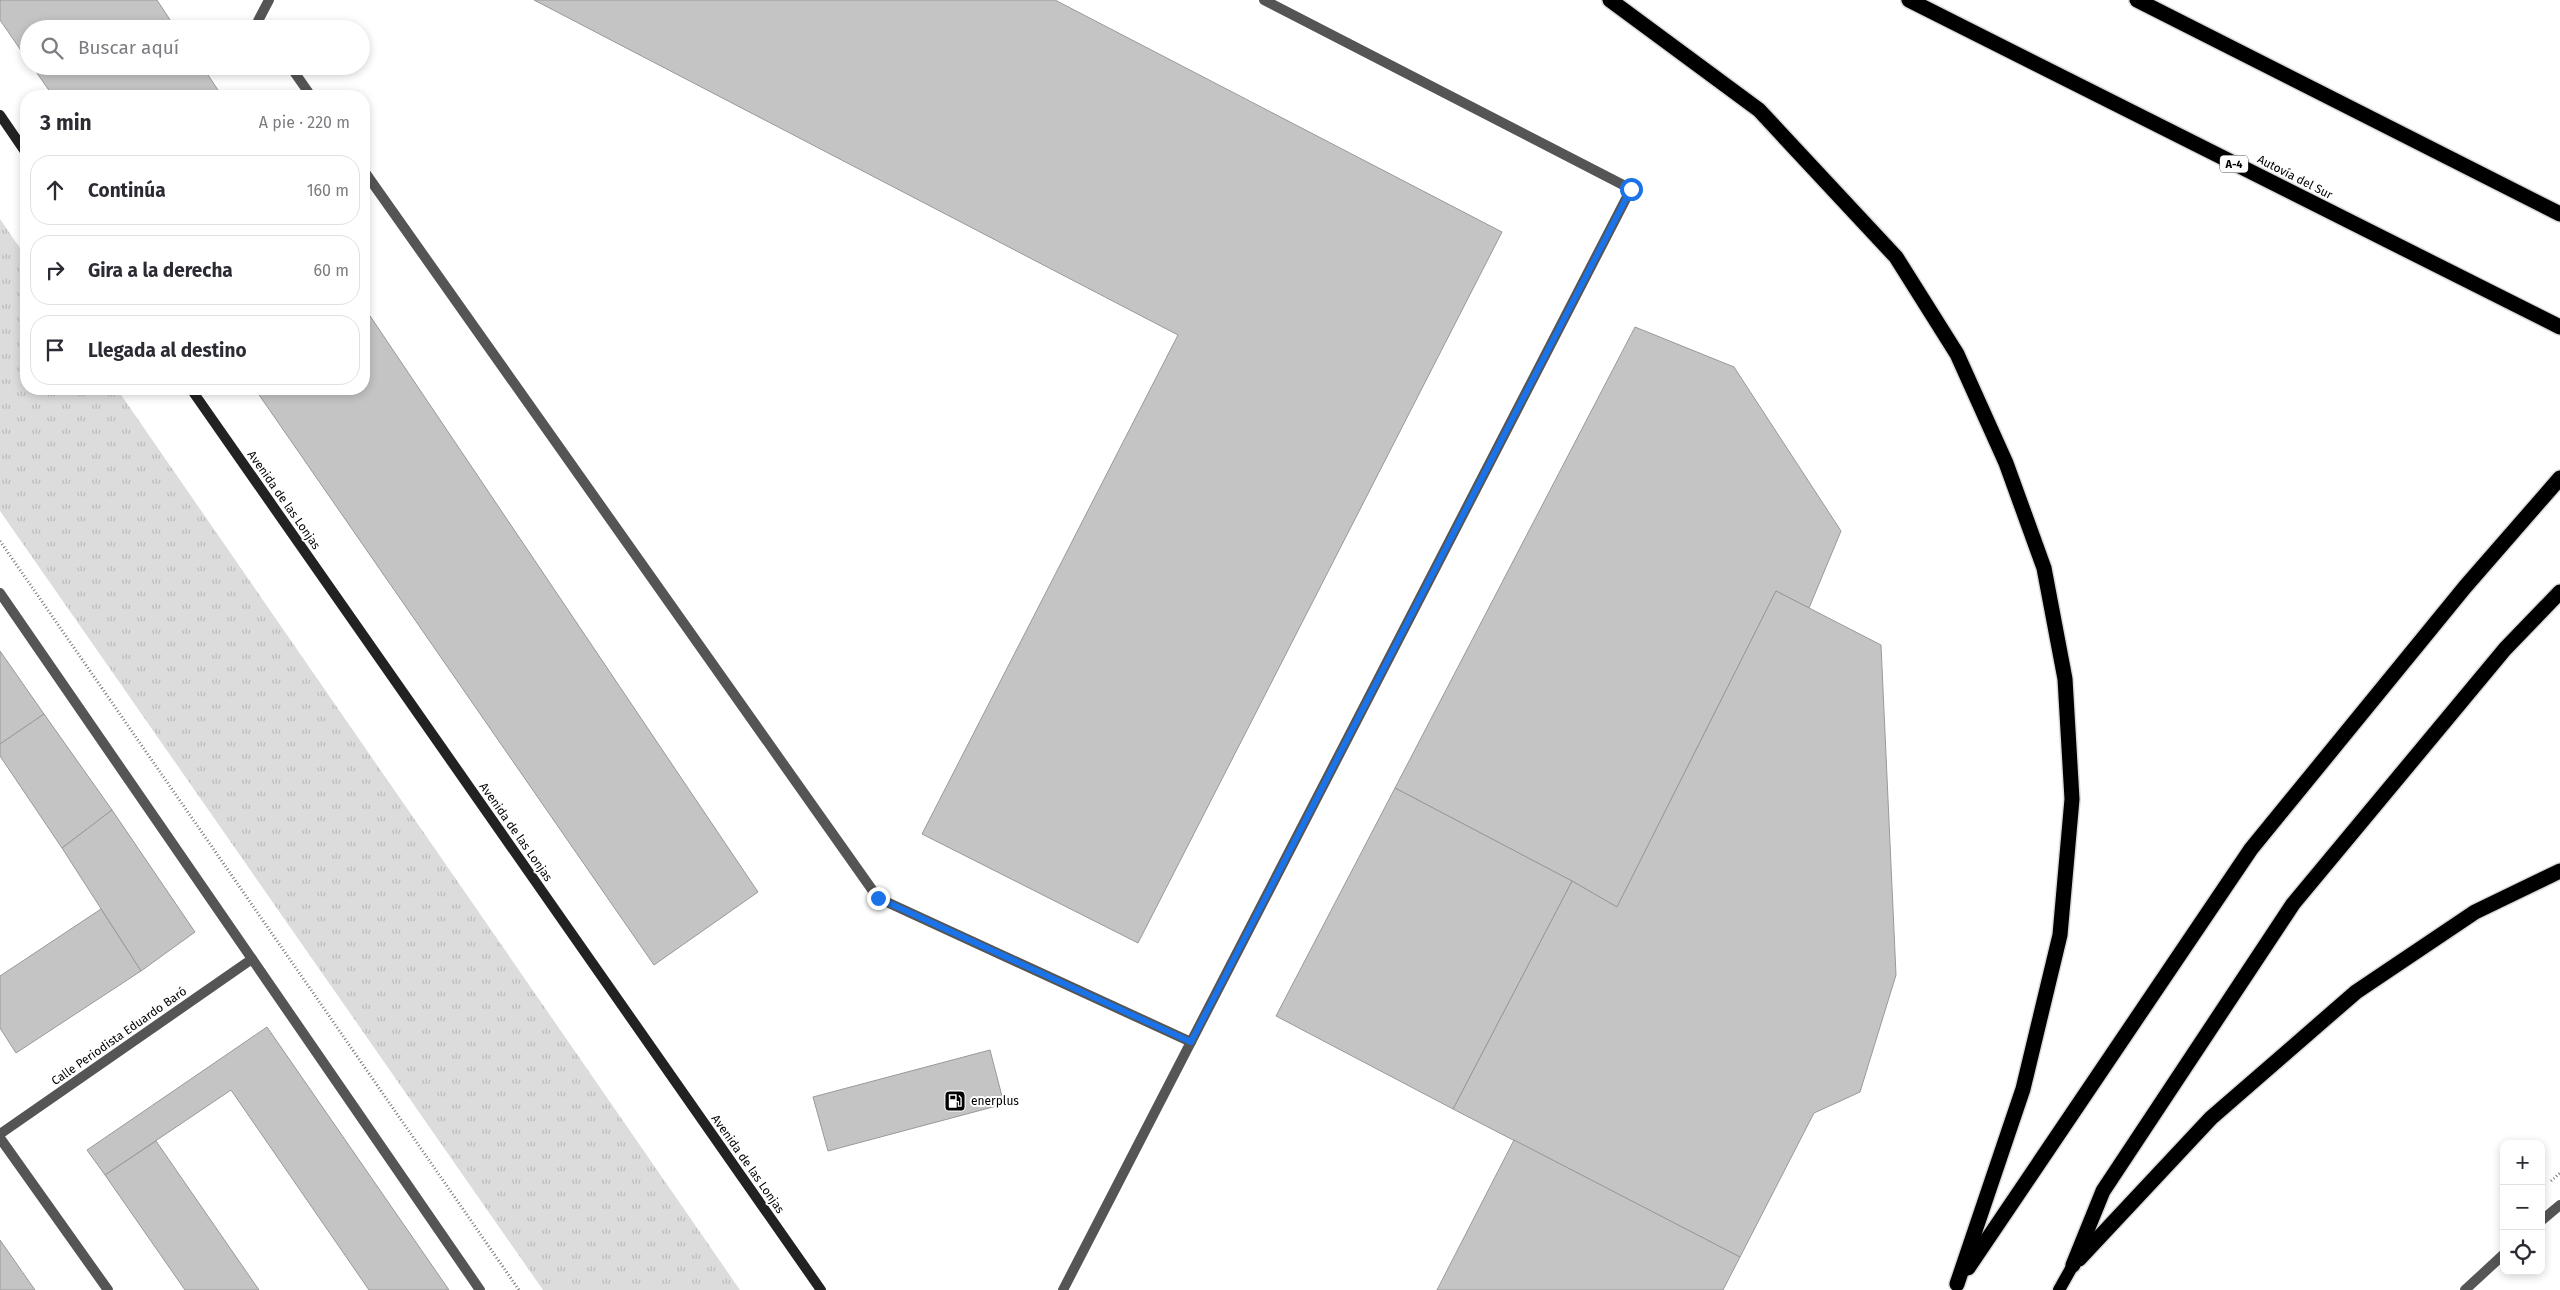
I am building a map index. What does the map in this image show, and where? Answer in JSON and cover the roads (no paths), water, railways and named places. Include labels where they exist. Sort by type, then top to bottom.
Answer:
[{"type":"highway","points":[[1610,0],[1759,110],[1896,257],[1956,354],[2006,463],[2044,568],[2065,679],[2072,799],[2060,935],[2023,1089],[1956,1287]]},
{"type":"highway","name":"Autovía del Sur","points":[[1909,0],[2560,327]]},
{"type":"highway","points":[[2137,0],[2560,214]]},
{"type":"highway","points":[[1956,1287],[2251,849],[2465,587],[2560,478]]},
{"type":"highway","points":[[2073,1266],[2103,1191],[2293,904],[2504,649],[2560,592]]},
{"type":"highway","points":[[2073,1266],[2211,1118],[2356,992],[2475,912],[2560,871]]},
{"type":"main road","points":[[0,115],[20,144]]},
{"type":"main road","name":"Avenida de las Lonjas","points":[[195,395],[821,1290]]},
{"type":"main road","points":[[2059,1290],[2073,1266]]},
{"type":"street","points":[[259,20],[269,0]]},
{"type":"street","points":[[1063,1290],[1631,189],[1264,0]]},
{"type":"street","points":[[296,75],[307,90]]},
{"type":"street","points":[[370,179],[878,898],[1191,1042]]},
{"type":"street","points":[[0,593],[480,1290]]},
{"type":"street","name":"Calle Periodista Eduardo Baró","points":[[0,1134],[252,959]]},
{"type":"street","points":[[0,1138],[108,1290]]},
{"type":"street","points":[[2545,1218],[2560,1205]]},
{"type":"street","points":[[2465,1290],[2500,1258]]},
{"type":"place","name":"enerplus","points":[[955,1101]]}]
